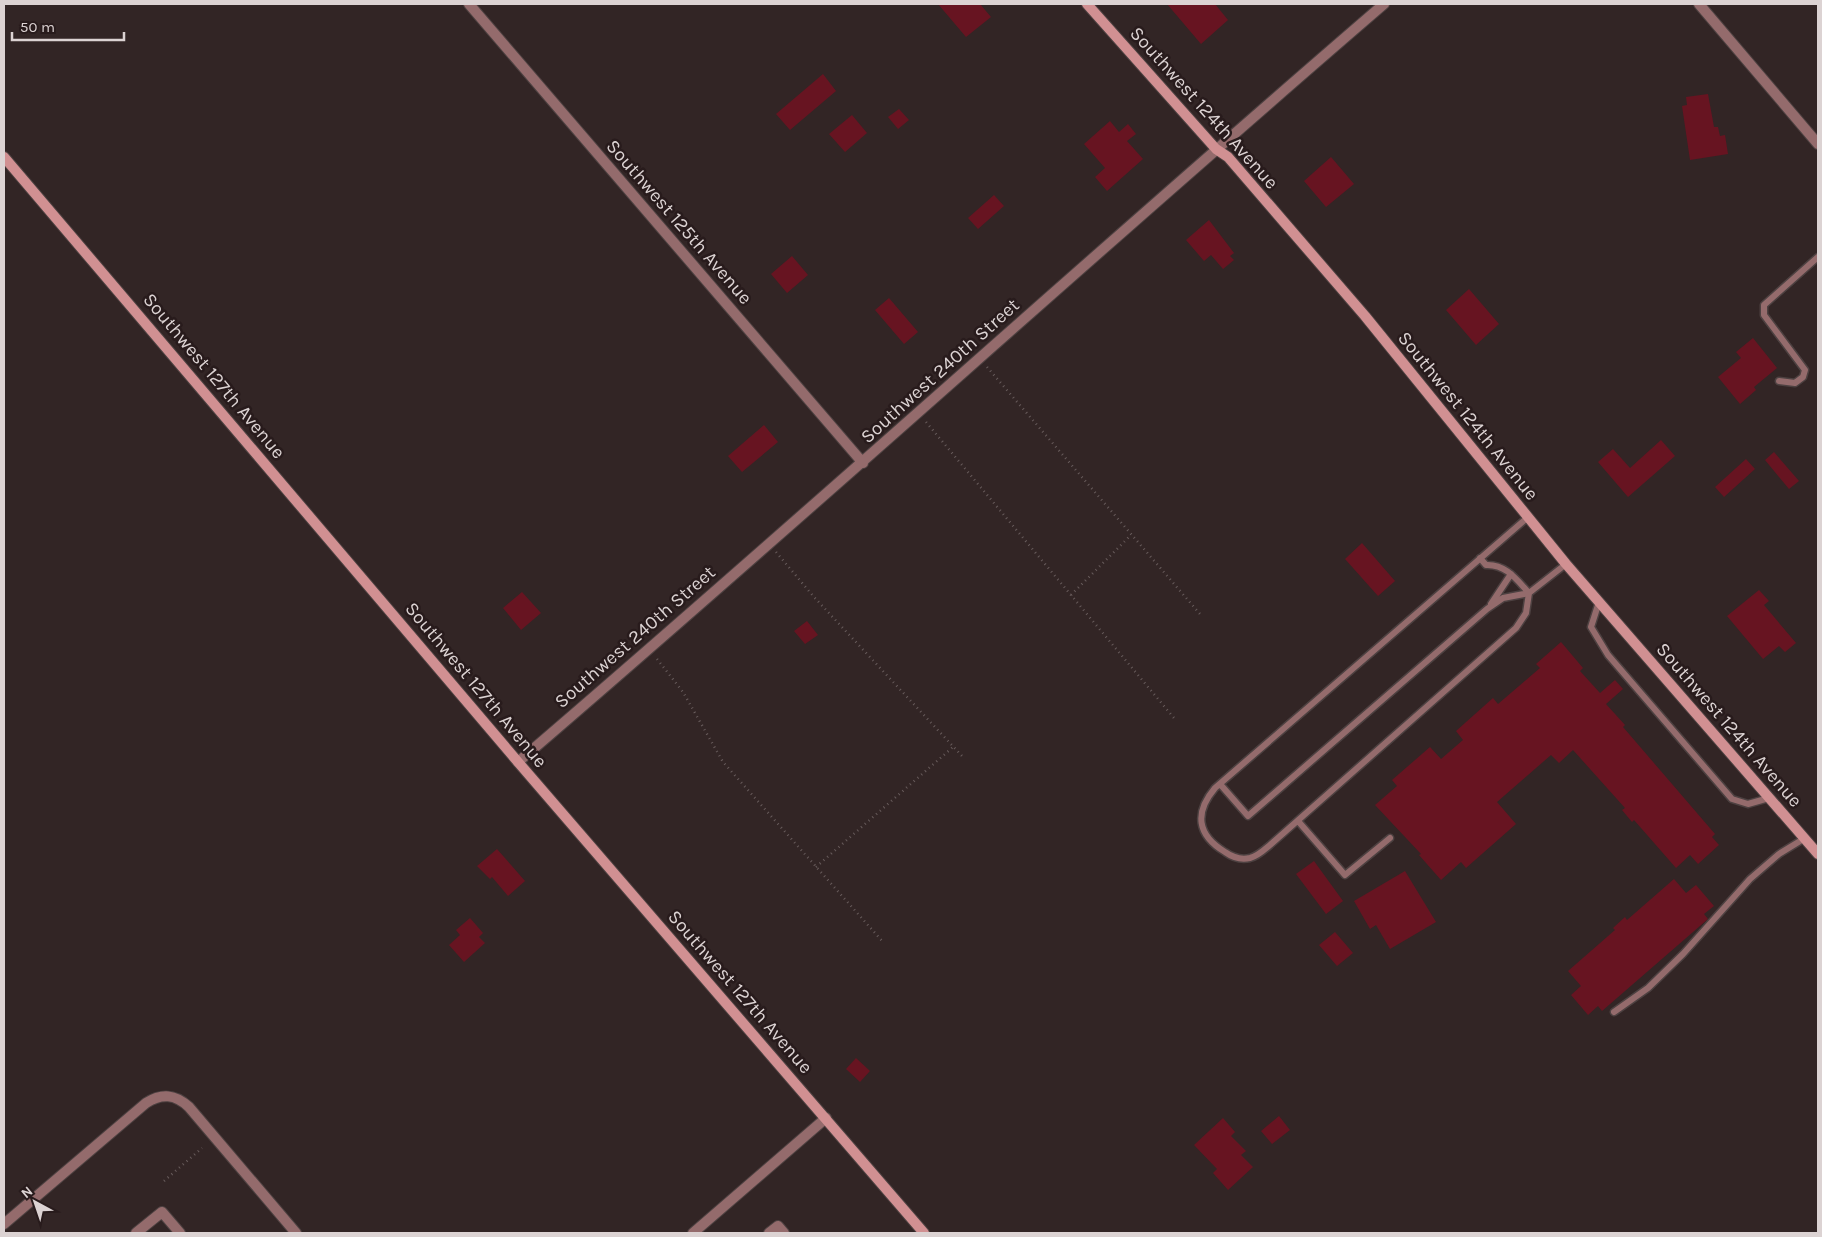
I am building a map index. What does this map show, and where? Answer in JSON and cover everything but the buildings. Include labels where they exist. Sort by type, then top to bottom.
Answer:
[{"type":"street","name":"Southwest 125th Avenue","points":[[469,4],[863,463]]},
{"type":"street","name":"Southwest 124th Avenue","points":[[1087,4],[1216,149],[1228,157],[1365,316],[1527,518],[1818,854]]},
{"type":"street","name":"Southwest 240th Street","points":[[518,762],[863,463],[1216,149],[1384,4]]},
{"type":"street","points":[[1699,4],[1818,144]]},
{"type":"street","name":"Southwest 127th Avenue","points":[[4,157],[518,762],[924,1233]]},
{"type":"street","points":[[4,1224],[146,1103],[164,1095],[177,1098],[189,1107],[296,1233]]},
{"type":"street","points":[[693,1233],[826,1118]]},
{"type":"street","points":[[136,1233],[162,1212],[180,1233]]},
{"type":"street","points":[[770,1233],[778,1226],[784,1233]]},
{"type":"lane","points":[[1779,381],[1795,383],[1803,377],[1805,370],[1764,315],[1764,305],[1818,257]]},
{"type":"lane","points":[[1527,518],[1207,797],[1201,816],[1204,831],[1213,845],[1228,854],[1241,858],[1250,858],[1264,849],[1516,628],[1526,613],[1529,593]]},
{"type":"lane","points":[[1480,558],[1486,565],[1499,566],[1511,574],[1529,593]]},
{"type":"lane","points":[[1220,784],[1248,816],[1487,609],[1503,598],[1529,593],[1566,564]]},
{"type":"lane","points":[[1487,609],[1511,574]]},
{"type":"lane","points":[[1599,602],[1591,627],[1608,655],[1732,799],[1748,804],[1769,798]]},
{"type":"lane","points":[[1298,821],[1345,876],[1390,838]]},
{"type":"lane","points":[[1614,1012],[1648,988],[1683,954],[1750,878],[1779,854],[1805,838]]},
{"type":"path","points":[[980,359],[1200,614]]},
{"type":"path","points":[[919,413],[1174,718]]},
{"type":"path","points":[[1070,595],[1131,535]]},
{"type":"path","points":[[769,544],[814,597],[962,756]]},
{"type":"path","points":[[649,649],[683,692],[723,762],[882,942]]},
{"type":"path","points":[[816,867],[953,747]]},
{"type":"path","points":[[164,1181],[202,1148]]}]
